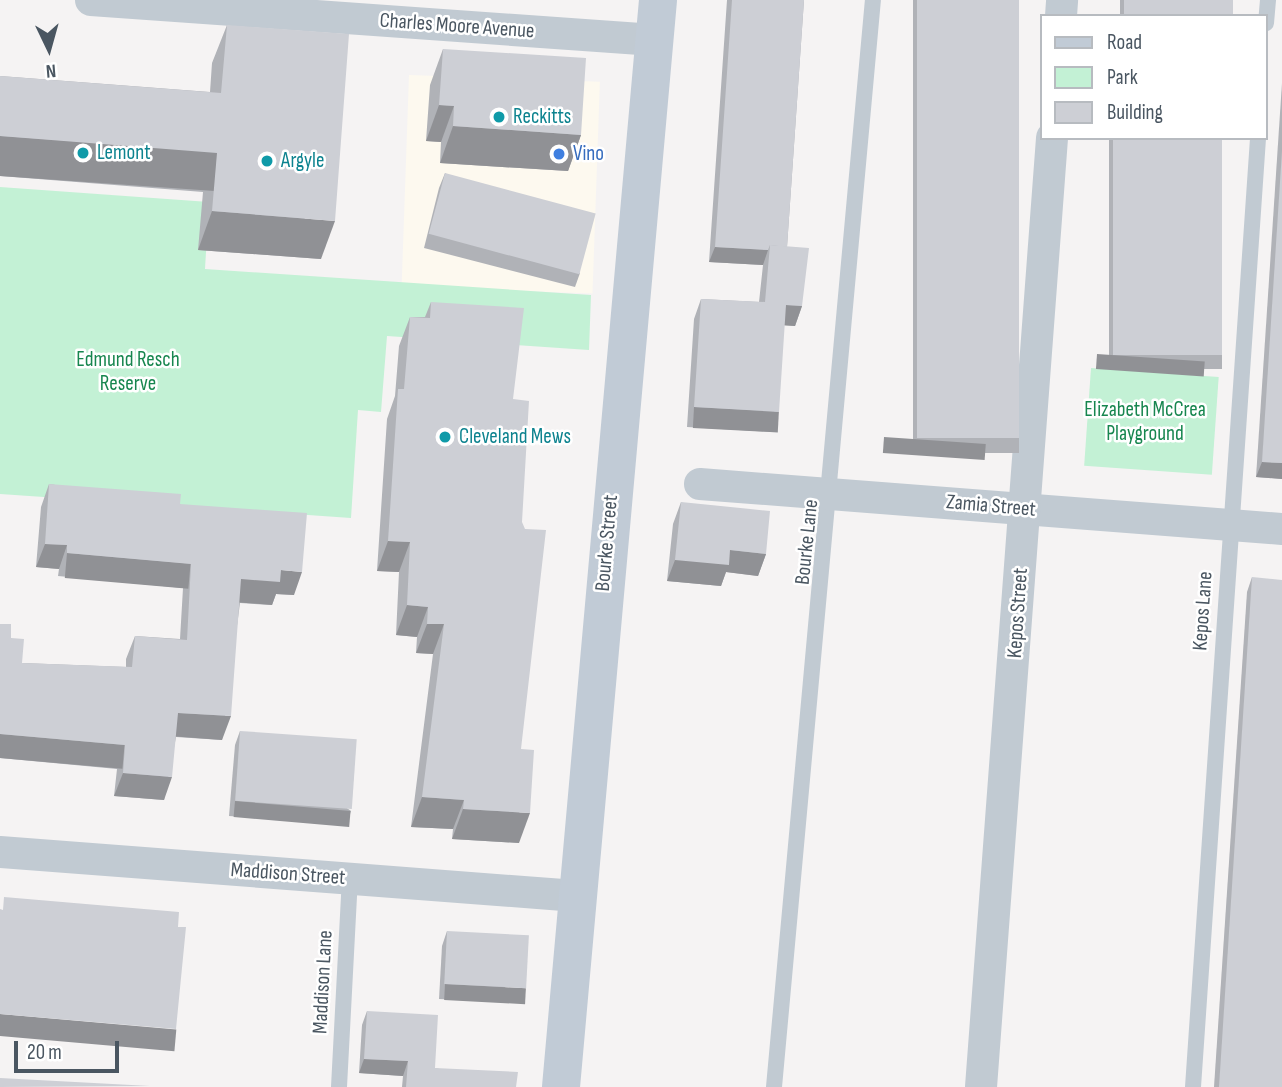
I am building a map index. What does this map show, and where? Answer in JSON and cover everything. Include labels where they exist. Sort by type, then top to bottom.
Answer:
[{"type":"street","name":"Charles Moore Avenue","points":[[91,0],[655,40]]},
{"type":"street","name":"Bourke Street","points":[[561,1087],[658,0]]},
{"type":"street","name":"Kepos Street","points":[[981,1087],[1052,140]]},
{"type":"street","name":"Zamia Street","points":[[700,484],[1282,529]]},
{"type":"street","name":"Maddison Street","points":[[0,852],[576,896]]},
{"type":"lane","name":"Bourke Lane","points":[[774,1087],[832,494],[873,0]]},
{"type":"lane","name":"Kepos Lane","points":[[1193,1087],[1258,140]]},
{"type":"lane","name":"Maddison Lane","points":[[339,1087],[350,879]]},
{"type":"shaded area","points":[[409,75],[600,82],[592,294],[402,287]]},
{"type":"green space","name":"Edmund Resch Reserve","points":[[0,187],[209,202],[205,269],[591,295],[589,350],[387,336],[381,412],[358,410],[351,518],[0,494]]},
{"type":"green space","name":"Elizabeth McCrea Playground","points":[[1091,368],[1219,377],[1212,475],[1084,466]]},
{"type":"building","points":[[732,0],[804,0],[787,247],[770,245],[768,250],[715,247]]},
{"type":"building","points":[[917,0],[1019,0],[1019,438],[917,438]]},
{"type":"building","points":[[1124,0],[1233,0],[1233,14],[1124,14]]},
{"type":"building","points":[[227,25],[349,34],[335,221],[212,211],[217,153],[0,136],[0,76],[221,93]]},
{"type":"building","points":[[443,49],[586,58],[581,135],[453,126],[454,106],[439,105]]},
{"type":"building","points":[[1113,140],[1222,140],[1222,355],[1113,355]]},
{"type":"building","points":[[1282,151],[1282,463],[1262,462]]},
{"type":"building","points":[[445,173],[596,213],[579,274],[429,234]]},
{"type":"building","points":[[770,245],[809,248],[802,306],[786,305],[779,412],[694,407],[701,299],[765,302]]},
{"type":"building","points":[[431,302],[524,308],[513,399],[529,401],[522,522],[525,529],[546,530],[521,749],[534,750],[530,813],[463,809],[464,800],[422,797],[444,624],[427,624],[428,607],[407,605],[410,542],[388,541],[398,389],[404,389],[410,317],[430,318]]},
{"type":"building","points":[[49,484],[181,494],[180,504],[307,513],[302,572],[281,570],[280,582],[241,579],[231,716],[178,713],[172,777],[123,773],[125,745],[0,734],[0,624],[11,624],[11,638],[24,639],[22,663],[132,667],[135,636],[187,640],[191,564],[67,553],[67,545],[45,544]]},
{"type":"building","points":[[681,502],[770,511],[766,554],[730,550],[729,565],[675,560]]},
{"type":"building","points":[[1252,577],[1282,580],[1282,1087],[1219,1087]]},
{"type":"building","points":[[240,731],[357,739],[352,809],[235,801]]},
{"type":"building","points":[[4,897],[179,912],[178,927],[186,927],[176,1029],[0,1014],[0,909],[3,910]]},
{"type":"building","points":[[447,931],[529,935],[526,988],[444,984]]},
{"type":"building","points":[[367,1011],[438,1015],[435,1068],[518,1072],[516,1087],[406,1087],[408,1061],[364,1059]]},
{"type":"building","points":[[0,1078],[150,1086],[0,1087]]},
{"type":"place","name":"Reckitts","points":[[499,117]]},
{"type":"place","name":"Lemont","points":[[83,153]]},
{"type":"place","name":"Vino","points":[[559,154]]},
{"type":"place","name":"Argyle","points":[[267,161]]},
{"type":"place","name":"Cleveland Mews","points":[[445,437]]}]
